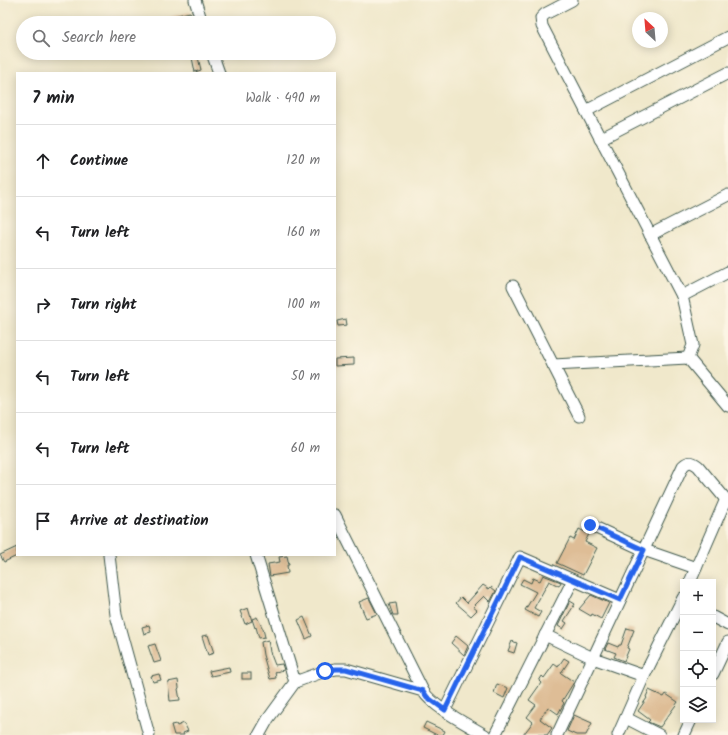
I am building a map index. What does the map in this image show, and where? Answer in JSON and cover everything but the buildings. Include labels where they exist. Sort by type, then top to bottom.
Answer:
[{"type":"street","points":[[195,0],[200,16]]},
{"type":"street","points":[[572,0],[545,14],[541,18],[542,26],[682,296],[693,345],[688,358]]},
{"type":"street","points":[[586,112],[728,37]]},
{"type":"street","points":[[214,60],[219,72]]},
{"type":"street","points":[[600,139],[728,72]]},
{"type":"street","points":[[650,235],[728,195]]},
{"type":"street","points":[[682,296],[728,272]]},
{"type":"street","points":[[513,286],[579,416]]},
{"type":"street","points":[[553,366],[688,358]]},
{"type":"street","points":[[688,358],[728,406]]},
{"type":"street","points":[[557,735],[684,466],[686,463],[693,462],[727,501],[691,579]]},
{"type":"street","points":[[336,517],[427,697],[485,735]]},
{"type":"street","points":[[590,525],[644,550],[696,568]]},
{"type":"street","points":[[109,556],[116,615],[149,735]]},
{"type":"street","points":[[256,556],[295,682]]},
{"type":"street","points":[[445,710],[520,557],[620,600]]},
{"type":"street","points":[[495,735],[573,580]]},
{"type":"street","points":[[618,735],[644,676],[680,606]]},
{"type":"street","points":[[716,619],[728,625]]},
{"type":"street","points":[[545,635],[593,658],[644,676]]},
{"type":"street","points":[[716,668],[728,642]]},
{"type":"street","points":[[259,735],[268,718],[295,682],[325,671],[346,669],[423,691]]},
{"type":"street","points":[[626,718],[659,735]]},
{"type":"street","points":[[684,735],[690,723]]},
{"type":"route","points":[[325,671],[346,669],[394,684],[423,691],[427,697],[445,710],[520,557],[620,600],[644,550],[590,525]]}]
